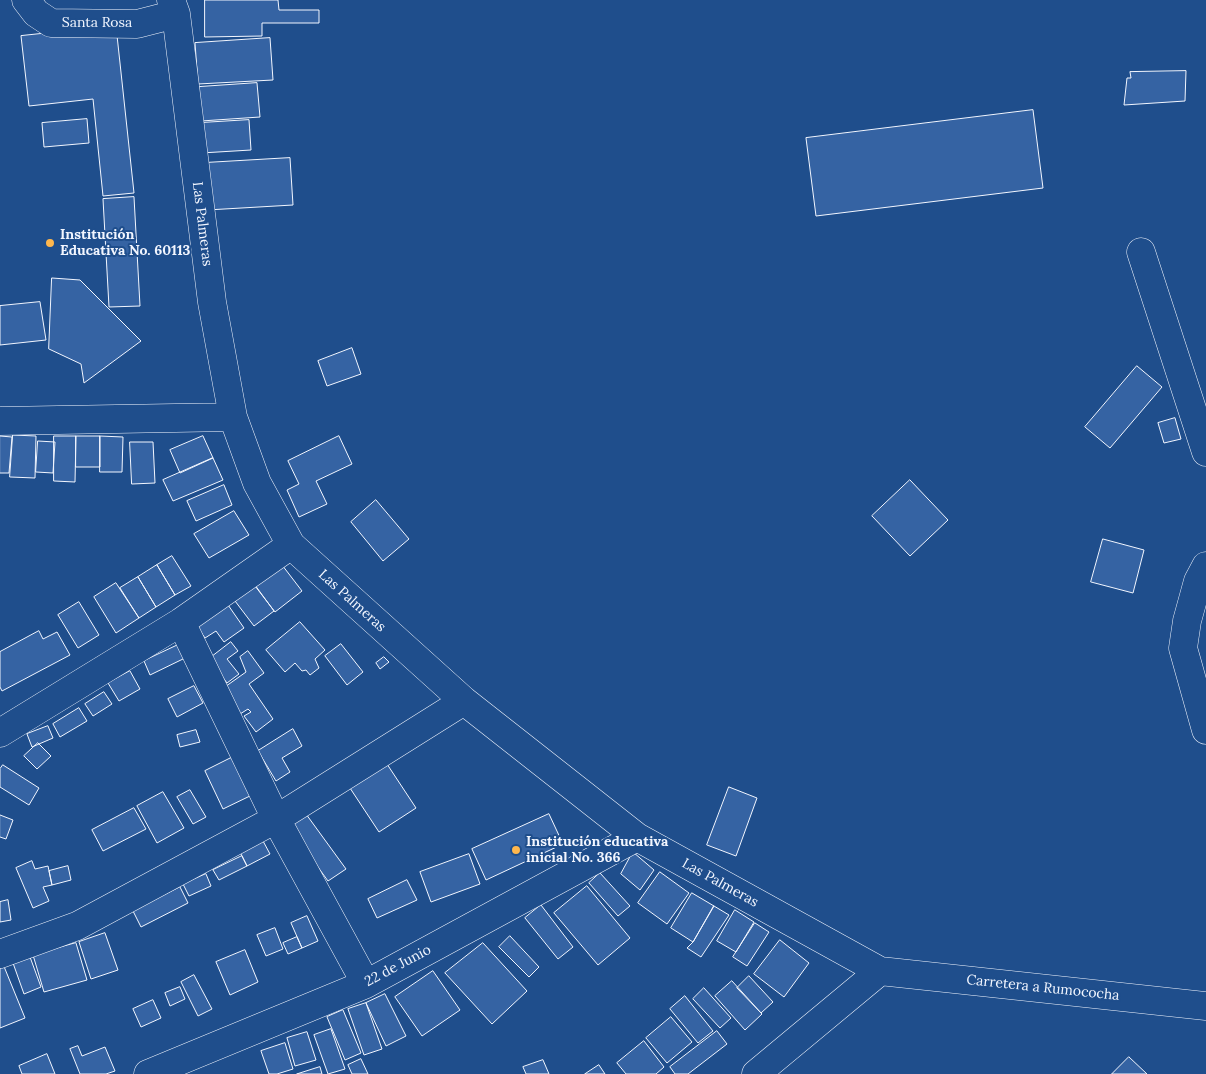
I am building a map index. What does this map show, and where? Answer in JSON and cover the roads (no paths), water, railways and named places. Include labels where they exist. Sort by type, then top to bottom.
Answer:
[{"type":"street","name":"Santa Rosa","points":[[26,0],[36,13],[51,23],[137,24],[177,5]]},
{"type":"street","name":"Las Palmeras","points":[[177,5],[212,302],[234,417],[257,483],[290,545],[464,701],[637,837],[880,971]]},
{"type":"street","points":[[1141,252],[1206,452]]},
{"type":"street","points":[[0,422],[234,417]]},
{"type":"street","points":[[0,733],[181,622],[290,545]]},
{"type":"street","points":[[1206,566],[1198,581],[1187,621],[1183,648],[1206,730]]},
{"type":"street","points":[[181,622],[276,819],[366,984]]},
{"type":"street","points":[[0,954],[77,926],[276,819],[464,701]]},
{"type":"street","name":"22 de Junio","points":[[148,1074],[366,984],[637,837]]},
{"type":"street","points":[[756,1074],[880,971]]},
{"type":"street","name":"Carretera a Rumococha","points":[[880,971],[1206,1006]]},
{"type":"place","name":"Institución Educativa No. 60113","points":[[50,243]]},
{"type":"place","name":"Institución educativa inicial No. 366","points":[[516,850]]}]
